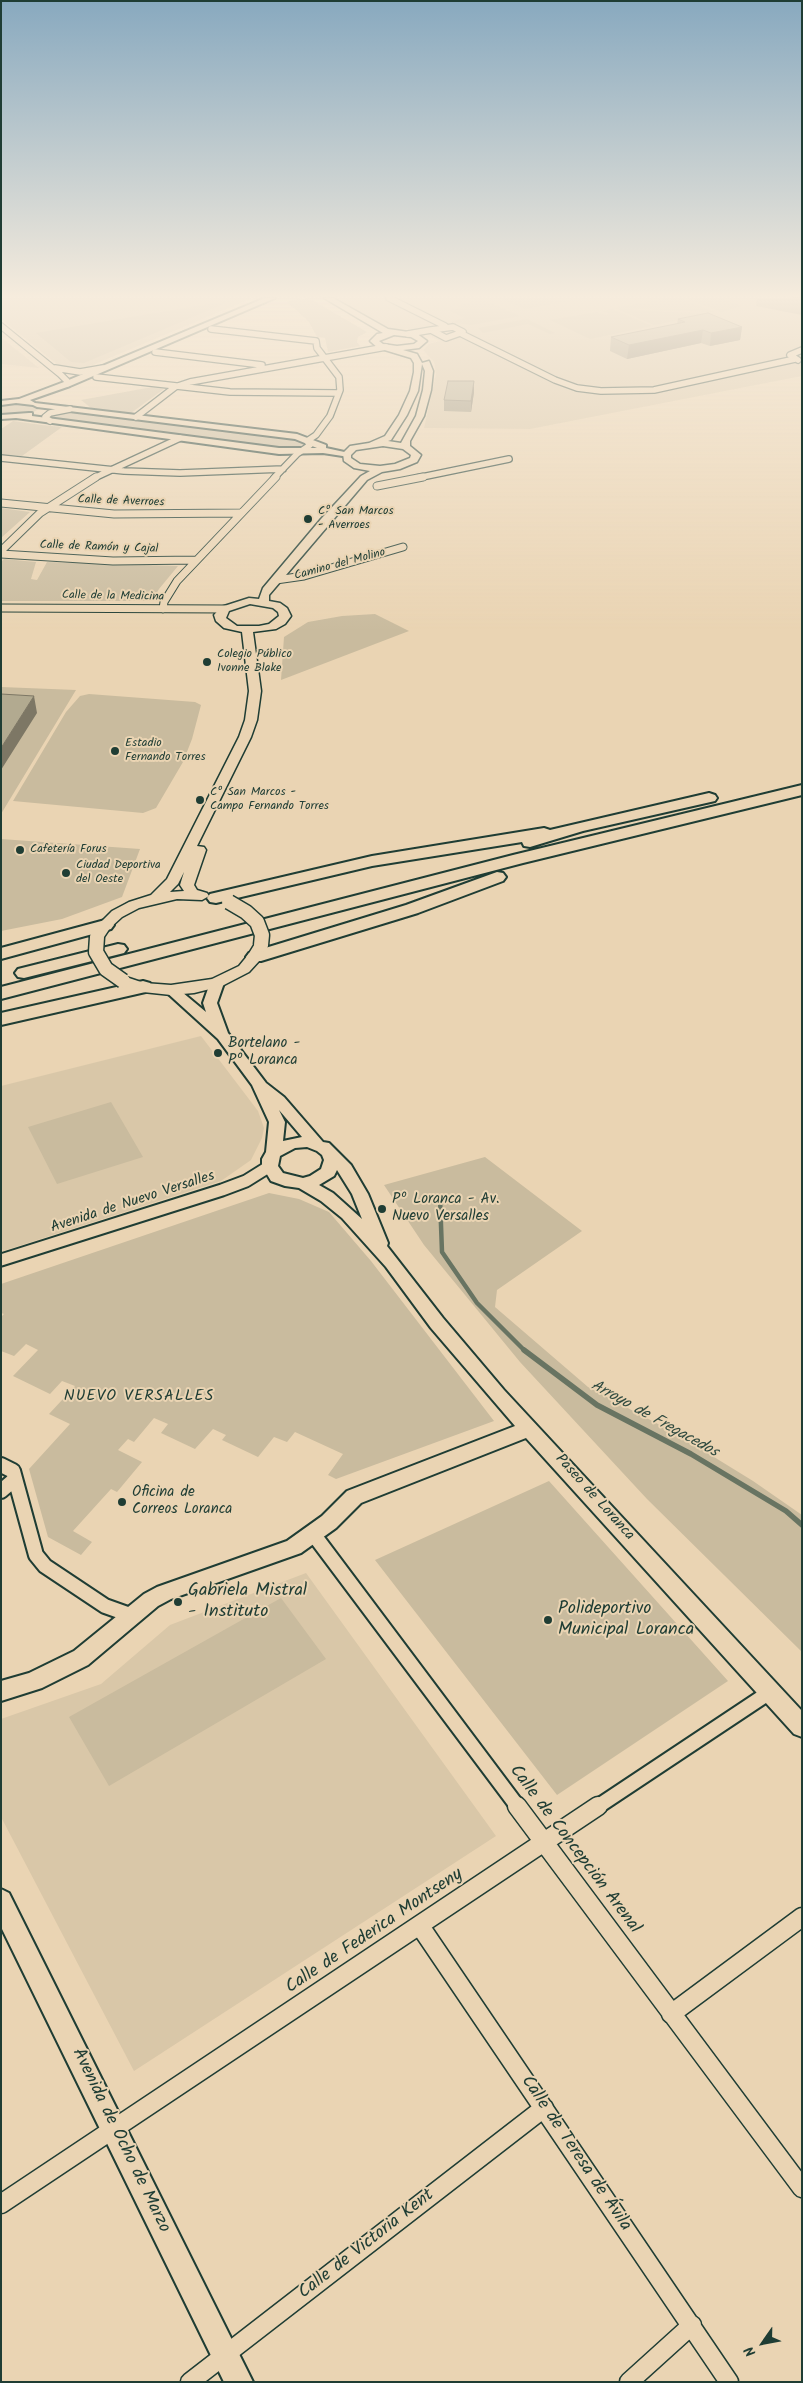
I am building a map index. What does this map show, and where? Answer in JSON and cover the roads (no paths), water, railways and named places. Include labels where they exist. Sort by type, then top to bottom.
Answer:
[{"type":"highway","points":[[222,900],[400,855],[579,827],[802,777]]},
{"type":"highway","points":[[1,993],[592,841],[802,790]]},
{"type":"highway","points":[[1,978],[507,849],[579,827]]},
{"type":"highway","points":[[258,951],[412,909],[514,870],[583,847],[592,841]]},
{"type":"highway","points":[[1,954],[101,931]]},
{"type":"highway","points":[[1,1019],[100,995],[143,988]]},
{"type":"main road","points":[[371,444],[383,443],[406,447],[416,455],[414,460],[397,467],[380,469],[357,466],[350,463],[349,452],[371,444],[388,438],[405,409]]},
{"type":"main road","points":[[406,447],[405,441],[420,416],[421,409]]},
{"type":"main road","name":"Camino del Molino","points":[[249,602],[357,477],[357,466]]},
{"type":"main road","name":"Camino del Molino","points":[[264,602],[264,595],[276,580],[359,484],[380,469]]},
{"type":"main road","points":[[249,602],[264,602],[283,610],[285,616],[281,622],[253,630],[228,626],[222,613],[249,602]]},
{"type":"main road","points":[[197,895],[156,898],[134,905],[118,914],[101,931],[96,952],[106,969],[123,981],[143,988],[171,990],[194,988],[217,983],[244,969],[258,951],[262,935],[257,922],[246,912],[222,900],[192,893],[187,885],[194,859],[256,737],[262,721],[265,700],[253,630]]},
{"type":"main road","points":[[156,898],[173,881],[251,720],[254,691],[253,630]]},
{"type":"street","points":[[19,417],[35,413],[38,409]]},
{"type":"street","points":[[50,421],[46,418],[50,413],[69,409]]},
{"type":"street","points":[[72,409],[297,437],[325,448],[349,452]]},
{"type":"street","points":[[136,417],[146,409]]},
{"type":"street","points":[[307,441],[316,435],[330,416],[332,409]]},
{"type":"street","points":[[1,422],[5,417],[19,417],[279,451],[323,450],[349,452]]},
{"type":"street","points":[[1,553],[21,530],[46,509],[76,488],[108,470],[180,438]]},
{"type":"street","points":[[163,608],[177,581],[283,469],[302,450],[310,445],[307,441]]},
{"type":"street","points":[[1,458],[108,470],[180,473],[283,469]]},
{"type":"street","points":[[377,486],[509,459]]},
{"type":"street","name":"Calle de Averroes","points":[[1,503],[46,509],[123,514],[240,513]]},
{"type":"street","name":"Camino del Molino","points":[[276,580],[304,576],[403,548]]},
{"type":"street","name":"Calle de Ramón y Cajal","points":[[1,553],[105,560],[196,560]]},
{"type":"street","name":"Calle de la Medicina","points":[[1,608],[163,608],[222,613]]},
{"type":"street","points":[[1,615],[222,613]]},
{"type":"street","name":"Paseo de Loranca","points":[[217,983],[210,1003],[223,1036]]},
{"type":"street","name":"Paseo de Loranca","points":[[171,990],[190,1004],[223,1036],[259,1084],[277,1122],[272,1159]]},
{"type":"street","name":"Paseo de Loranca","points":[[259,1084],[279,1100],[323,1149],[344,1169],[360,1194],[376,1235],[392,1263]]},
{"type":"street","points":[[308,1142],[323,1149],[332,1160],[328,1172],[321,1178],[304,1184],[285,1181],[277,1177],[272,1159],[292,1143],[308,1142]]},
{"type":"street","name":"Avenida de Nuevo Versalles","points":[[1,1260],[222,1190],[246,1181],[272,1159]]},
{"type":"street","name":"Paseo de Loranca","points":[[304,1184],[327,1197],[348,1214],[392,1263],[437,1323],[498,1395],[802,1727]]},
{"type":"street","points":[[1,1691],[34,1681],[81,1658],[151,1600],[164,1593],[294,1547],[314,1535],[354,1497],[530,1428]]},
{"type":"street","points":[[1,1465],[13,1471],[36,1555],[46,1566],[105,1606],[133,1616]]},
{"type":"street","points":[[1,1491],[15,1479]]},
{"type":"street","name":"Calle de Concepción Arenal","points":[[314,1535],[802,2188]]},
{"type":"street","name":"Calle de Federica Montseny","points":[[1,2204],[770,1692]]},
{"type":"street","name":"Avenida de Ocho de Marzo","points":[[1,1901],[239,2382]]},
{"type":"street","points":[[672,2014],[802,1917]]},
{"type":"street","name":"Calle de Teresa de Ávila","points":[[420,1926],[729,2382]]},
{"type":"street","name":"Calle de Victoria Kent","points":[[190,2382],[544,2108]]},
{"type":"street","points":[[629,2382],[692,2325]]},
{"type":"waterway","name":"Arroyo de Fregacedos","points":[[440,1198],[442,1252],[477,1303],[524,1350]]},
{"type":"waterway","name":"Arroyo de Fregacedos","points":[[524,1350],[597,1405],[691,1454],[786,1511],[802,1525]]},
{"type":"place","name":"Cº San Marcos - Averroes","points":[[308,519]]},
{"type":"place","name":"Colegio Público Ivonne Blake","points":[[207,662]]},
{"type":"place","name":"Estadio Fernando Torres","points":[[115,751]]},
{"type":"place","name":"Cº San Marcos - Campo Fernando Torres","points":[[200,800]]},
{"type":"place","name":"Cafetería Forus","points":[[20,850]]},
{"type":"place","name":"Ciudad Deportiva del Oeste","points":[[66,873]]},
{"type":"place","name":"Bortelano - Pº Loranca","points":[[218,1053]]},
{"type":"place","name":"Pº Loranca - Av. Nuevo Versalles","points":[[382,1209]]},
{"type":"place","name":"Oficina de Correos Loranca","points":[[122,1502]]},
{"type":"place","name":"Gabriela Mistral - Instituto","points":[[178,1602]]},
{"type":"place","name":"Polideportivo Municipal Loranca","points":[[548,1620]]},
{"type":"district","name":"NUEVO VERSALLES","points":[[139,1397]]}]
